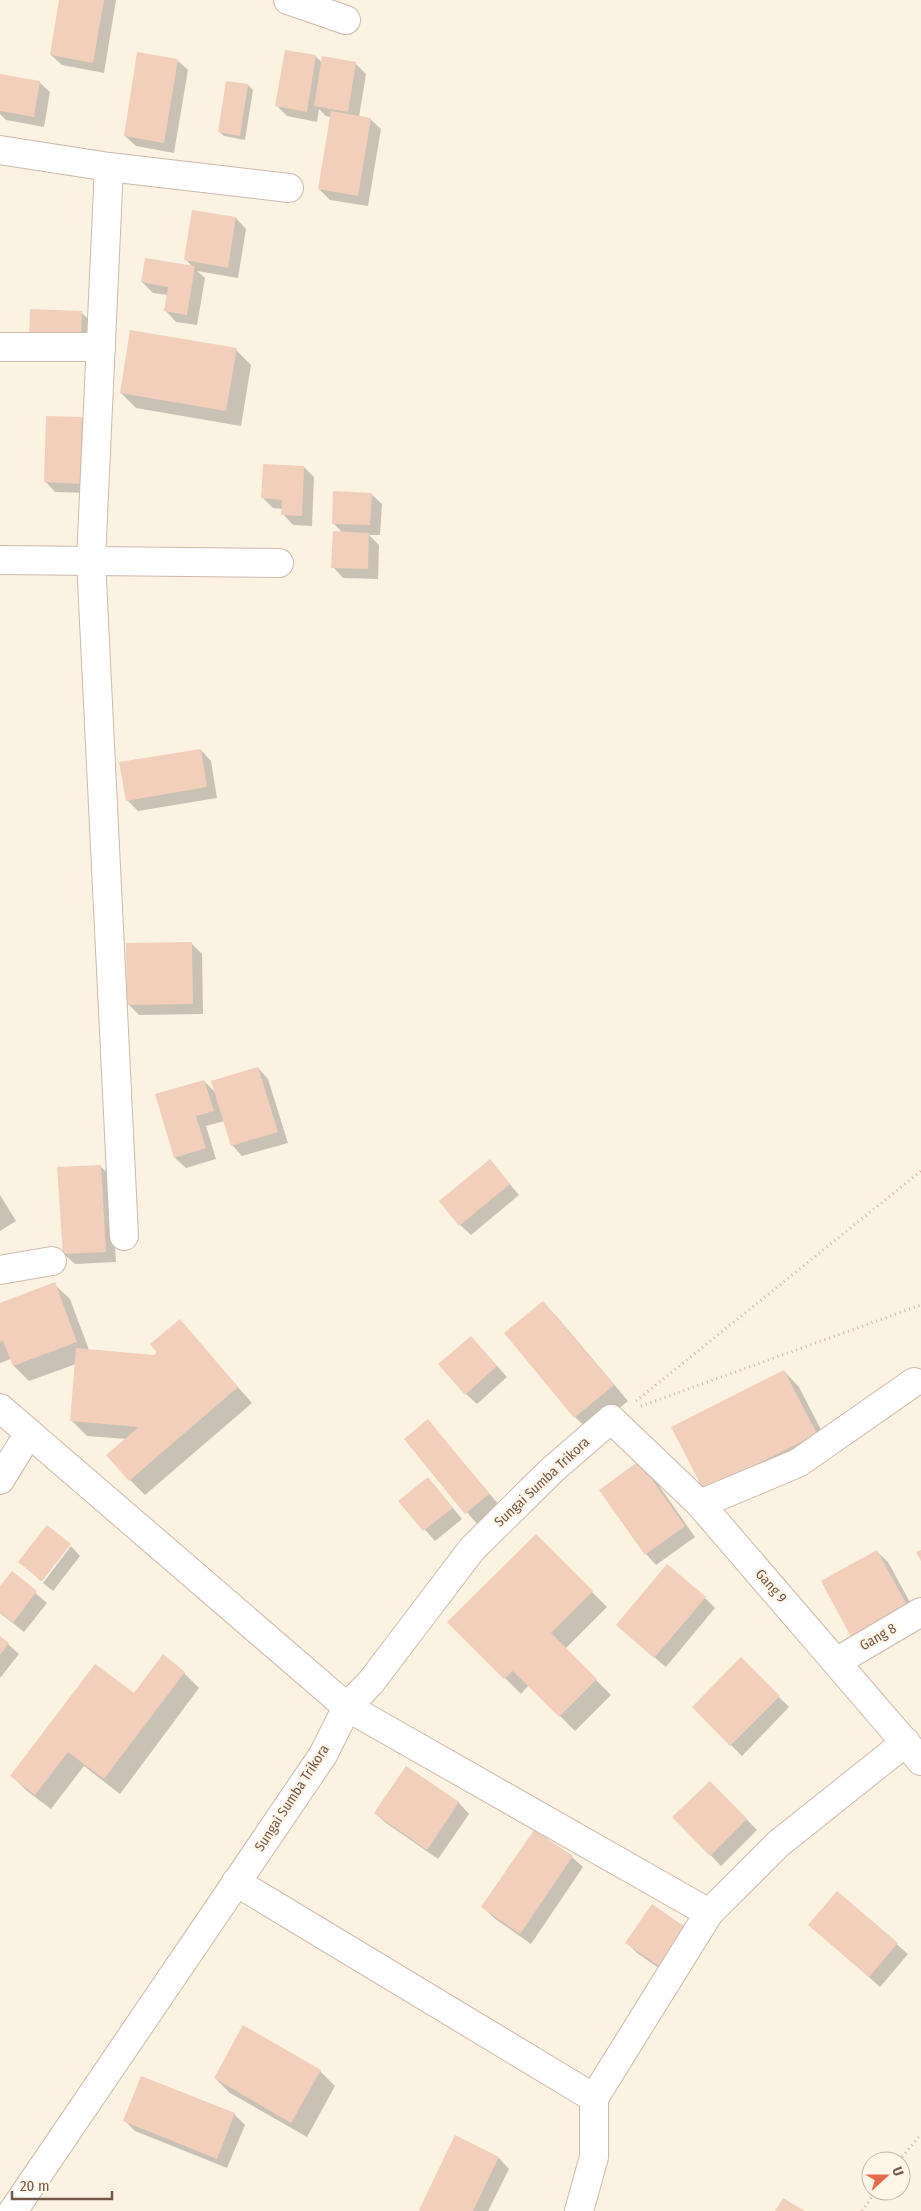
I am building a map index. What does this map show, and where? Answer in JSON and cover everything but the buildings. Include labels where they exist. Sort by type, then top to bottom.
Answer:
[{"type":"street","points":[[288,0],[346,20]]},
{"type":"street","points":[[0,150],[109,168],[289,188]]},
{"type":"street","points":[[109,168],[91,560],[124,1236]]},
{"type":"street","points":[[0,347],[101,347]]},
{"type":"street","points":[[0,560],[279,563]]},
{"type":"street","points":[[0,1270],[52,1261]]},
{"type":"street","points":[[700,1504],[798,1463],[914,1382]]},
{"type":"street","points":[[0,1408],[346,1707],[709,1913]]},
{"type":"street","name":"Gang 9","points":[[615,1417],[700,1504],[914,1751]]},
{"type":"street","name":"Sungai Sumba Trikora","points":[[13,2211],[322,1755],[346,1707],[372,1682],[472,1549],[552,1470],[615,1417]]},
{"type":"street","points":[[0,1480],[29,1433]]},
{"type":"street","name":"Gang 8","points":[[836,1662],[921,1612]]},
{"type":"street","points":[[578,2211],[594,2157],[594,2098],[709,1913],[778,1844],[914,1751]]},
{"type":"street","points":[[236,1882],[594,2098]]},
{"type":"path","points":[[615,1417],[921,1171]]},
{"type":"path","points":[[615,1417],[921,1305]]},
{"type":"path","points":[[908,2151],[921,2134]]}]
